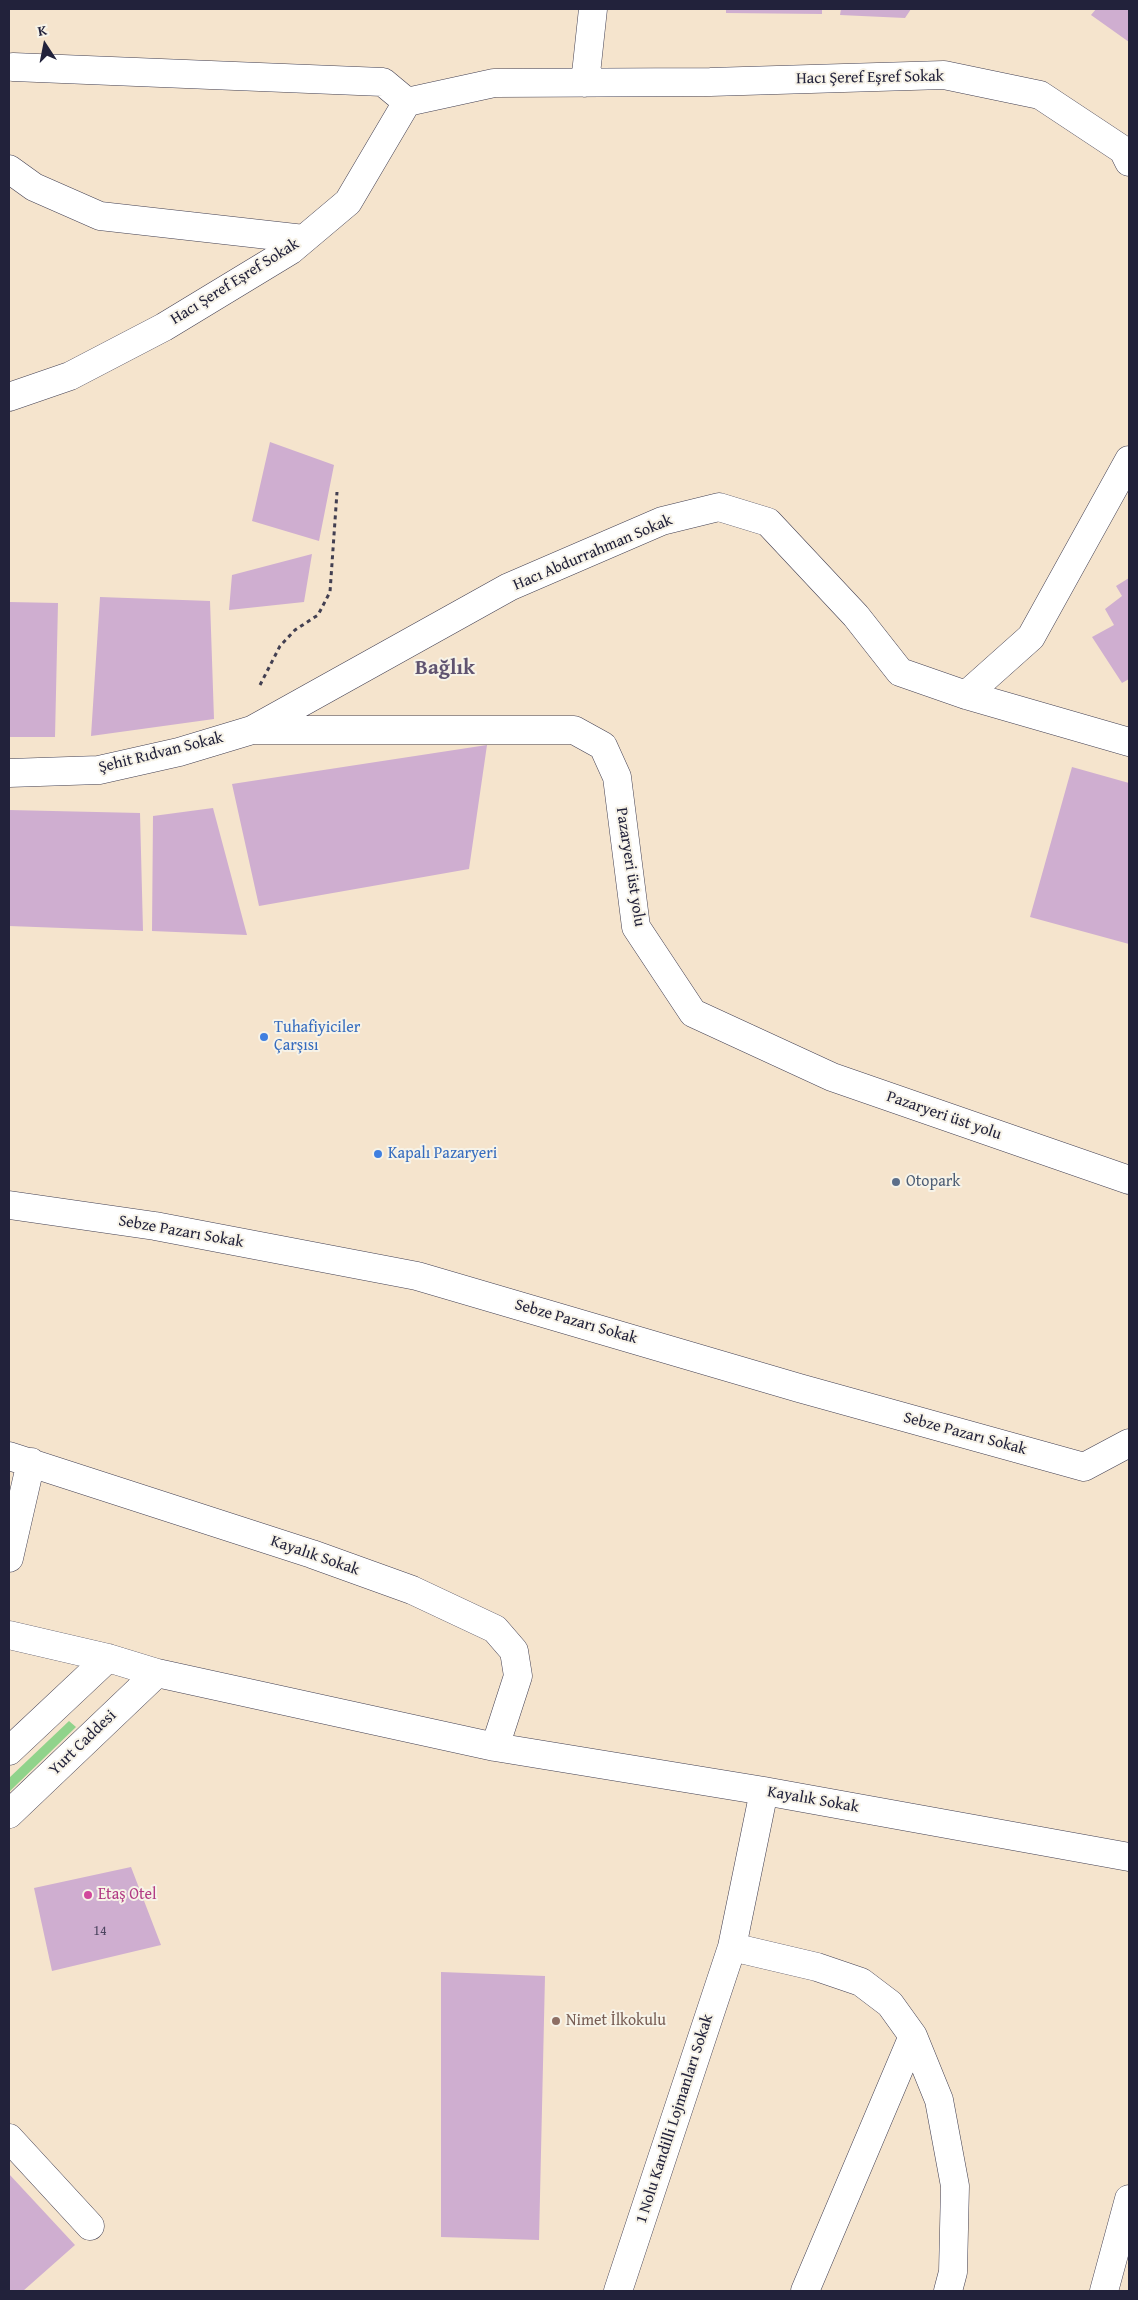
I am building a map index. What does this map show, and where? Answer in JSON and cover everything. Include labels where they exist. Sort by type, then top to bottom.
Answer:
[{"type":"street","points":[[585,83],[593,9]]},
{"type":"street","points":[[13,67],[383,82],[406,102]]},
{"type":"street","name":"Hacı Şeref Eşref Sokak","points":[[9,396],[70,376],[164,327],[291,250],[348,202],[406,102],[494,83],[585,83],[944,75],[1040,95],[1122,150],[1129,162]]},
{"type":"street","points":[[9,168],[34,187],[100,216],[304,239]]},
{"type":"street","points":[[966,695],[1031,637],[1129,460]]},
{"type":"street","name":"Hacı Abdurrahman Sokak","points":[[252,730],[509,587],[662,521],[718,507],[768,522],[856,616],[900,672],[966,695],[1129,742]]},
{"type":"street","name":"Şehit Rıdvan Sokak","points":[[9,772],[99,770],[179,752],[252,730]]},
{"type":"street","name":"Pazaryeri üst yolu","points":[[252,730],[574,730],[603,746],[617,777],[636,927],[694,1013],[832,1077],[1129,1180]]},
{"type":"street","name":"Sebze Pazarı Sokak","points":[[9,1205],[155,1226],[418,1276],[799,1388],[1084,1467],[1129,1443]]},
{"type":"street","points":[[9,1558],[20,1459]]},
{"type":"street","name":"Kayalık Sokak","points":[[20,1459],[312,1554],[412,1590],[496,1630],[514,1651],[518,1676],[496,1747]]},
{"type":"street","name":"Kayalık Sokak","points":[[9,1635],[108,1658],[157,1673],[496,1747],[764,1791],[1129,1857]]},
{"type":"street","points":[[9,1751],[108,1658]]},
{"type":"street","name":"Yurt Caddesi","points":[[9,1814],[157,1673]]},
{"type":"street","name":"1 Nolu Kandilli Lojmanları Sokak","points":[[618,2291],[732,1947],[764,1791]]},
{"type":"street","points":[[732,1947],[817,1967],[861,1982],[890,2004],[913,2036],[939,2100],[955,2186],[953,2272],[948,2291]]},
{"type":"street","points":[[805,2291],[913,2036]]},
{"type":"street","points":[[9,2138],[90,2226]]},
{"type":"street","points":[[1104,2291],[1129,2199]]},
{"type":"path","points":[[258,689],[280,646],[295,630],[318,615],[330,592],[337,492]]},
{"type":"green space","points":[[69,1721],[76,1727],[9,1792],[9,1778]]},
{"type":"building","points":[[726,9],[822,9],[822,14],[726,13]]},
{"type":"building","points":[[841,9],[911,9],[905,18],[840,15]]},
{"type":"building","points":[[1096,9],[1129,9],[1129,42],[1091,15]]},
{"type":"building","points":[[270,442],[334,465],[319,541],[252,521]]},
{"type":"building","points":[[312,554],[304,602],[229,610],[232,575]]},
{"type":"building","points":[[1129,578],[1129,679],[1122,683],[1092,637],[1114,625],[1105,609],[1122,596],[1116,586]]},
{"type":"building","points":[[100,597],[210,601],[214,719],[91,736]]},
{"type":"building","points":[[9,602],[58,603],[55,737],[9,737]]},
{"type":"building","points":[[487,745],[469,869],[259,906],[232,784]]},
{"type":"building","points":[[1072,767],[1129,783],[1129,944],[1030,917]]},
{"type":"building","points":[[213,808],[247,935],[152,931],[153,816]]},
{"type":"building","points":[[9,810],[140,813],[143,931],[9,926]]},
{"type":"building","points":[[131,1867],[161,1945],[52,1971],[34,1888]]},
{"type":"building","points":[[441,1972],[545,1976],[539,2240],[441,2237]]},
{"type":"building","points":[[9,2174],[75,2245],[23,2291],[9,2291]]},
{"type":"place","name":"Tuhafiyiciler Çarşısı","points":[[264,1037]]},
{"type":"place","name":"Kapalı Pazaryeri","points":[[378,1154]]},
{"type":"place","name":"Otopark","points":[[896,1182]]},
{"type":"place","name":"Etaş Otel","points":[[88,1895]]},
{"type":"place","name":"Nimet İlkokulu","points":[[556,2021]]},
{"type":"district","name":"Bağlık","points":[[445,669]]}]
